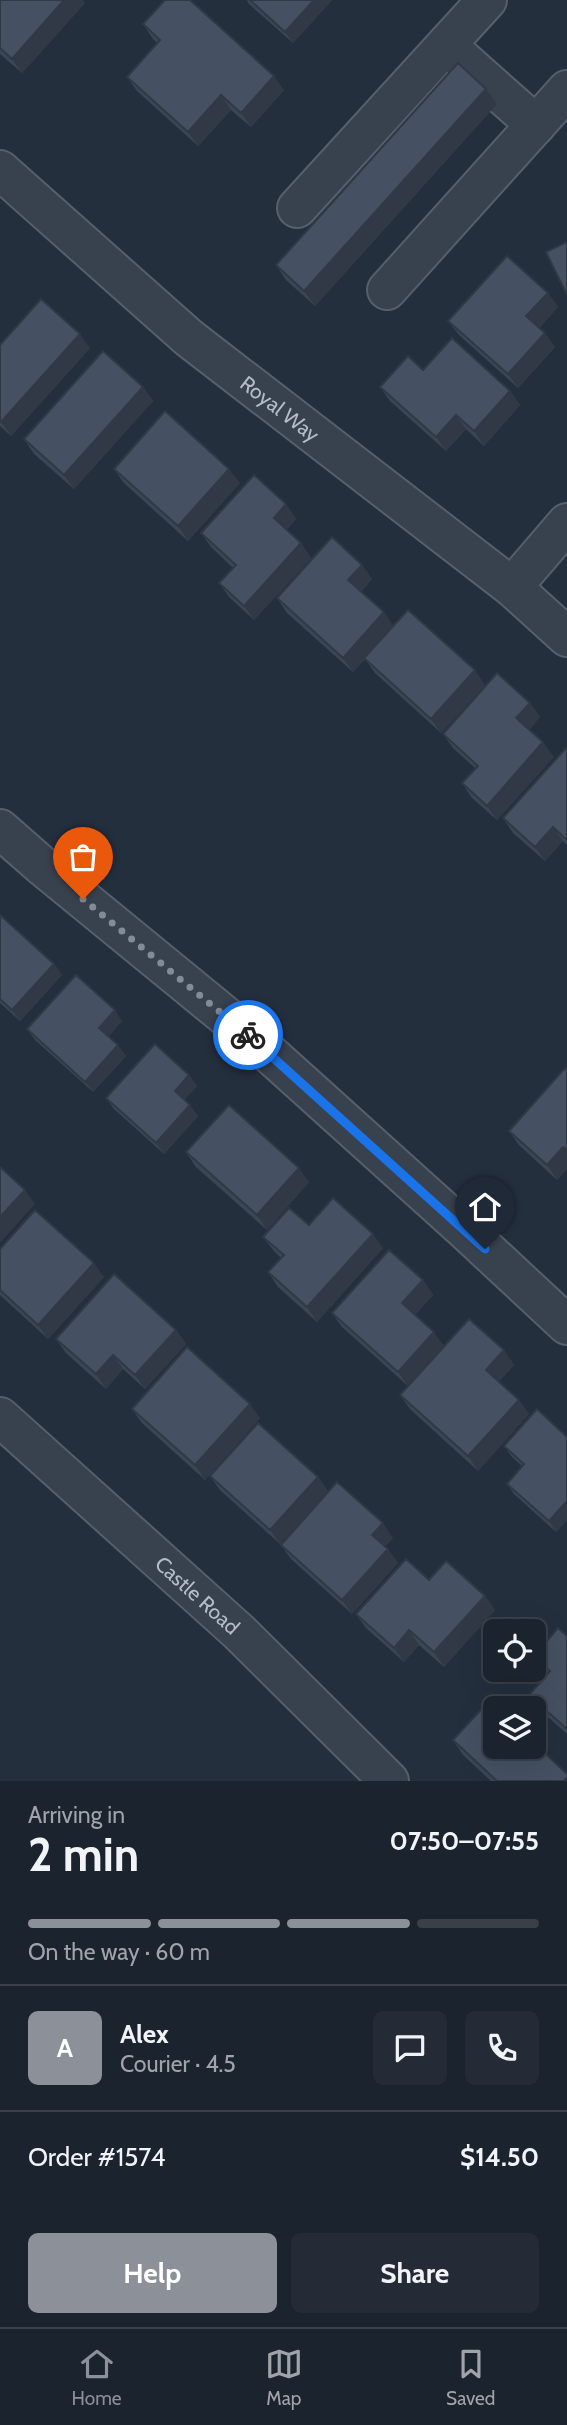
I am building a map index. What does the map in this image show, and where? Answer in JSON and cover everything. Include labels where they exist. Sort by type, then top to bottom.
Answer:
[{"type":"street","points":[[297,208],[487,0]]},
{"type":"street","points":[[446,45],[536,125]]},
{"type":"street","points":[[387,290],[567,90]]},
{"type":"street","name":"Royal Way","points":[[0,170],[189,338],[512,587],[567,637]]},
{"type":"street","points":[[512,587],[567,523]]},
{"type":"street","points":[[0,829],[251,1037],[567,1325]]},
{"type":"street","name":"Castle Road","points":[[0,1417],[239,1632],[389,1781]]},
{"type":"building","points":[[0,0],[64,0],[12,59],[0,48]]},
{"type":"building","points":[[165,0],[190,0],[274,76],[241,113],[221,95],[188,132],[127,77],[160,40],[143,24]]},
{"type":"building","points":[[250,0],[314,0],[285,32]]},
{"type":"building","points":[[458,63],[486,89],[304,291],[276,265]]},
{"type":"building","points":[[567,242],[567,295],[546,252]]},
{"type":"building","points":[[507,256],[548,293],[526,316],[545,333],[508,374],[448,321]]},
{"type":"building","points":[[41,299],[80,334],[1,422],[0,345]]},
{"type":"building","points":[[452,338],[510,391],[474,431],[456,415],[436,437],[380,387],[408,356],[423,370]]},
{"type":"building","points":[[103,351],[143,387],[64,475],[24,439]]},
{"type":"building","points":[[165,411],[229,469],[178,526],[114,469]]},
{"type":"building","points":[[254,475],[286,504],[274,518],[301,543],[244,606],[219,583],[236,565],[201,533]]},
{"type":"building","points":[[332,537],[362,565],[348,580],[384,612],[343,658],[277,598]]},
{"type":"building","points":[[408,610],[475,670],[431,719],[364,658]]},
{"type":"building","points":[[497,673],[530,703],[516,718],[543,742],[487,806],[462,783],[478,766],[443,734]]},
{"type":"building","points":[[567,747],[567,840],[553,827],[535,847],[503,818]]},
{"type":"building","points":[[0,915],[54,964],[12,1010],[0,999]]},
{"type":"building","points":[[76,975],[115,1010],[99,1028],[118,1045],[85,1082],[27,1029]]},
{"type":"building","points":[[155,1044],[189,1075],[175,1091],[190,1105],[156,1143],[106,1098]]},
{"type":"building","points":[[565,1068],[567,1150],[563,1147],[547,1165],[509,1131]]},
{"type":"building","points":[[229,1105],[299,1168],[257,1215],[186,1152]]},
{"type":"building","points":[[0,1167],[25,1190],[0,1217]]},
{"type":"building","points":[[333,1198],[373,1234],[307,1307],[268,1272],[284,1255],[263,1237],[289,1208],[309,1225]]},
{"type":"building","points":[[35,1210],[94,1263],[38,1325],[0,1290],[0,1249]]},
{"type":"building","points":[[389,1250],[423,1280],[402,1303],[434,1332],[398,1372],[332,1313]]},
{"type":"building","points":[[114,1274],[176,1330],[135,1375],[113,1355],[96,1374],[56,1339]]},
{"type":"building","points":[[469,1319],[504,1350],[486,1370],[519,1400],[468,1456],[400,1395]]},
{"type":"building","points":[[187,1347],[250,1404],[195,1465],[132,1409]]},
{"type":"building","points":[[537,1409],[567,1437],[567,1501],[549,1521],[507,1484],[524,1464],[504,1446]]},
{"type":"building","points":[[258,1423],[318,1477],[270,1530],[210,1476]]},
{"type":"building","points":[[337,1482],[383,1523],[372,1535],[388,1549],[342,1600],[281,1545]]},
{"type":"building","points":[[406,1559],[429,1580],[446,1561],[485,1596],[434,1652],[409,1630],[394,1648],[356,1614]]},
{"type":"building","points":[[558,1628],[567,1636],[567,1729],[546,1710],[546,1696],[529,1695],[540,1682],[546,1682],[546,1676],[550,1671],[546,1667],[546,1642]]},
{"type":"building","points":[[483,1708],[483,1759],[546,1759],[546,1754],[567,1777],[564,1781],[497,1781],[453,1740]]},
{"type":"way so far","points":[[83,899],[248,1035]]},
{"type":"route","points":[[248,1035],[485,1249]]}]
